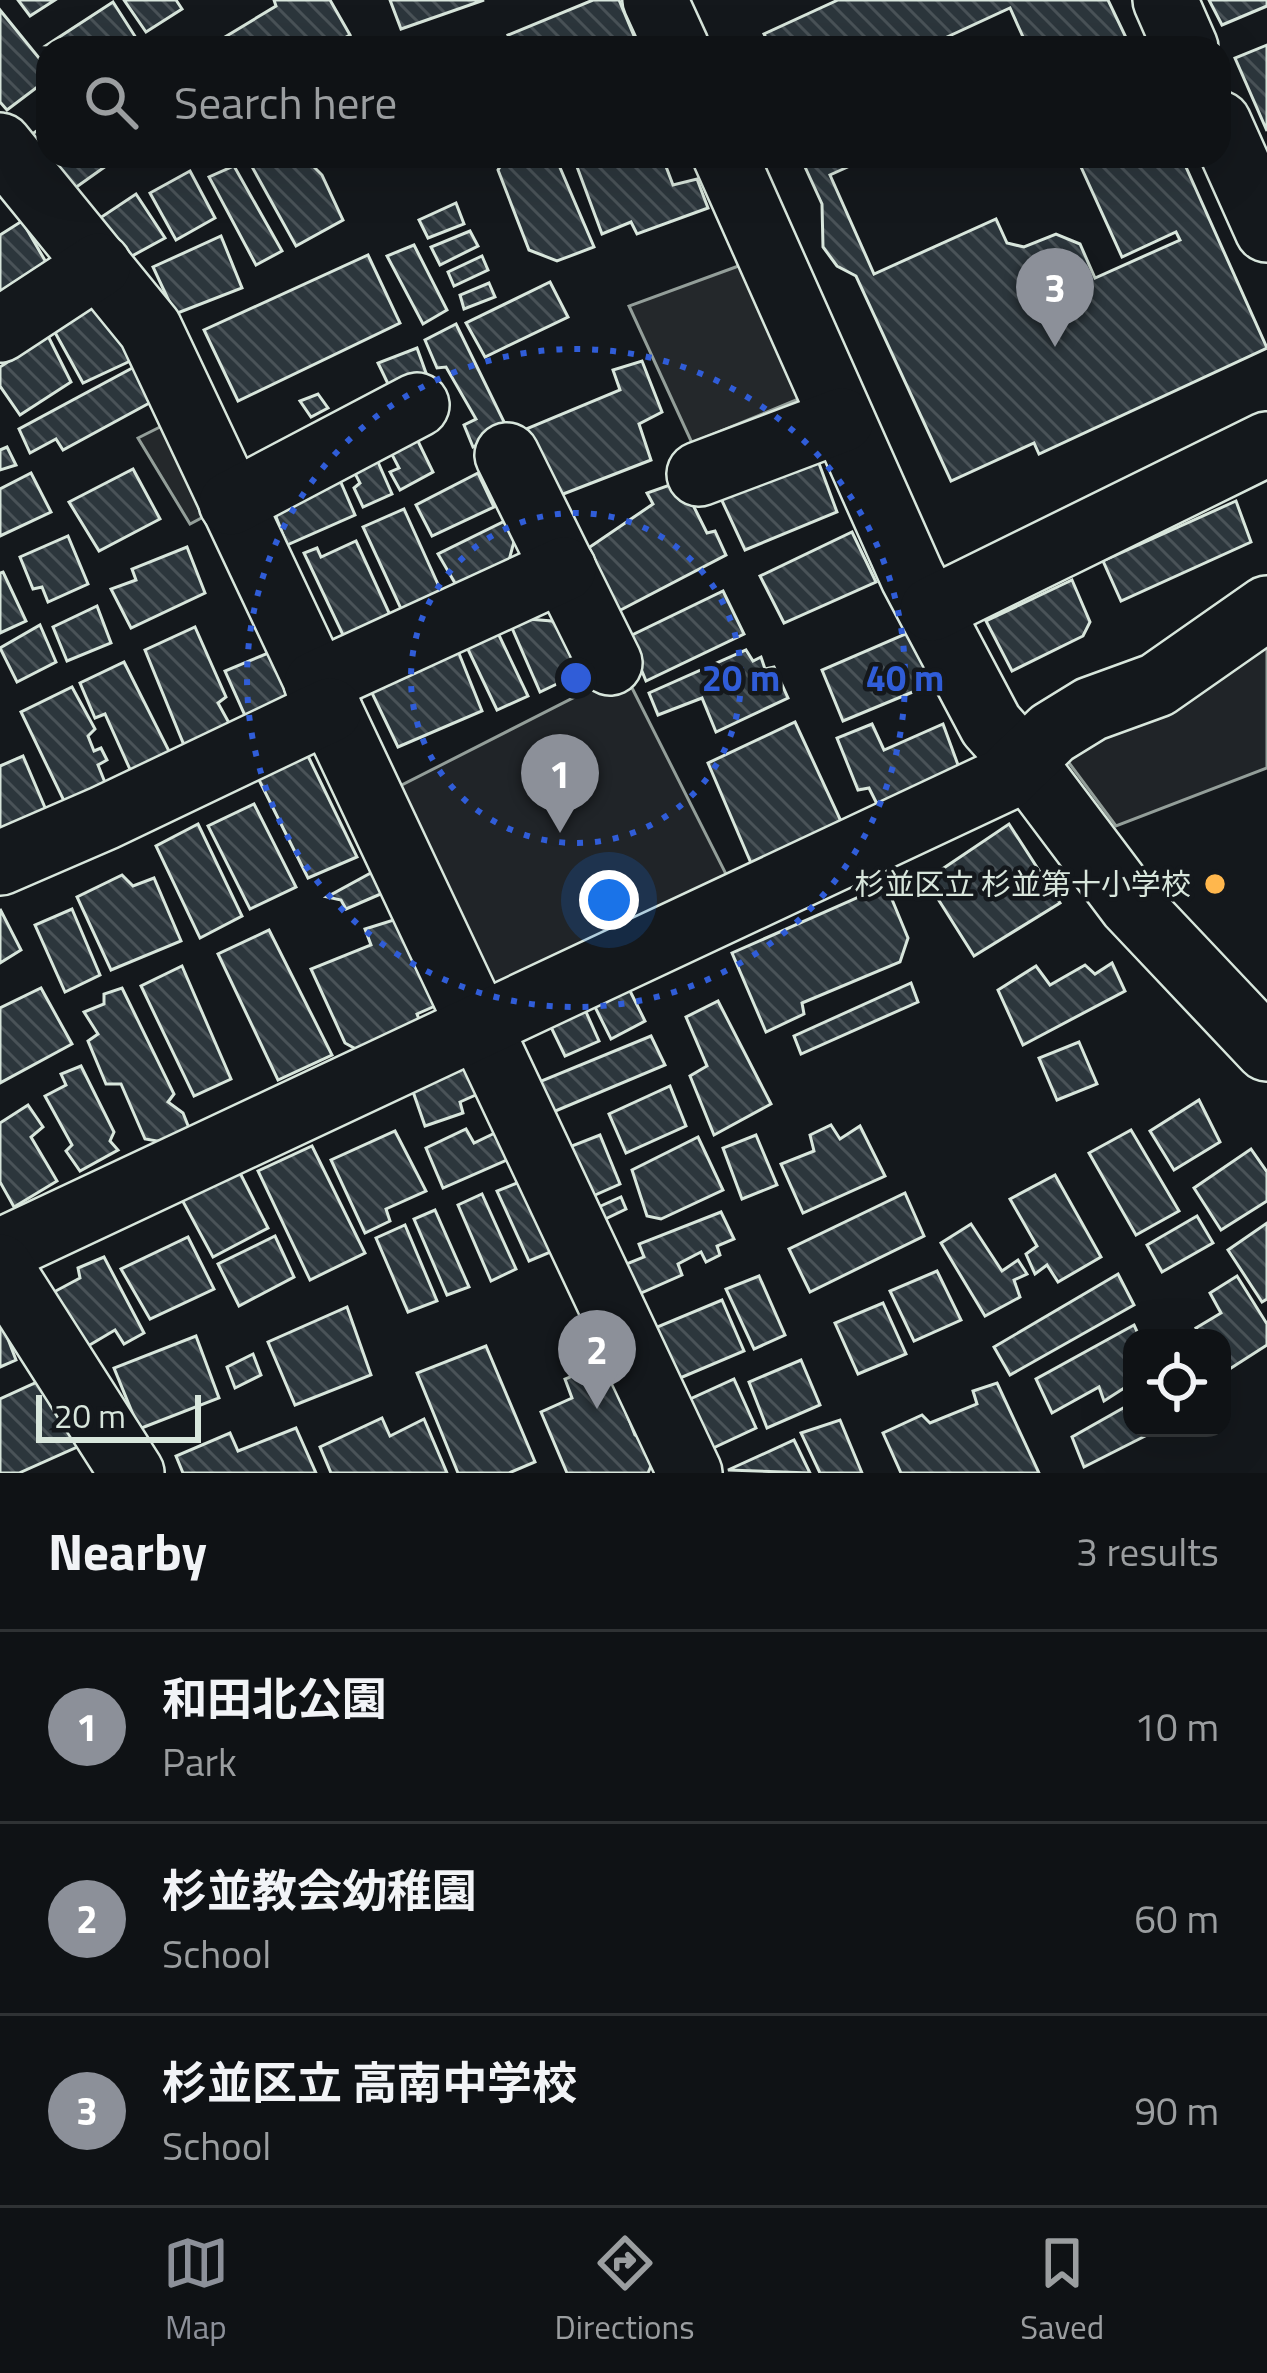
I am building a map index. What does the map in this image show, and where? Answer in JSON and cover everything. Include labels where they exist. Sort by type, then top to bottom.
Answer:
[{"type":"street","points":[[656,0],[672,36]]},
{"type":"street","points":[[1165,0],[1181,36]]},
{"type":"street","points":[[0,145],[150,329],[690,1473]]},
{"type":"street","points":[[1242,151],[1267,230]]},
{"type":"street","points":[[730,168],[912,577],[991,725],[1131,905],[1267,1049]]},
{"type":"street","points":[[0,330],[99,265]]},
{"type":"street","points":[[231,503],[417,405]]},
{"type":"street","points":[[699,474],[842,420]]},
{"type":"street","points":[[932,610],[1267,444]]},
{"type":"street","points":[[506,455],[610,663]]},
{"type":"street","points":[[0,863],[104,818],[564,569]]},
{"type":"street","points":[[0,1251],[1005,779],[1052,734],[1091,709],[1157,685],[1267,608]]},
{"type":"street","points":[[0,1266],[132,1473]]},
{"type":"shaded area","points":[[744,264],[801,398],[692,443],[629,306]]},
{"type":"shaded area","points":[[178,418],[222,507],[190,524],[138,438]]},
{"type":"shaded area","points":[[1267,633],[1267,768],[1116,826],[1061,752]]},
{"type":"shaded area","points":[[624,672],[728,878],[489,994],[394,789]]},
{"type":"building","points":[[18,0],[55,0],[30,16]]},
{"type":"building","points":[[124,0],[176,0],[182,9],[146,32]]},
{"type":"building","points":[[274,0],[330,0],[350,35],[227,36],[276,6]]},
{"type":"building","points":[[390,0],[484,0],[401,29]]},
{"type":"building","points":[[593,0],[619,0],[634,36],[508,36]]},
{"type":"building","points":[[838,0],[1108,0],[1125,36],[1023,36],[1010,8],[949,36],[764,34]]},
{"type":"building","points":[[1209,0],[1267,0],[1267,6],[1222,25]]},
{"type":"building","points":[[113,2],[135,36],[61,36]]},
{"type":"building","points":[[0,10],[36,54],[36,88],[7,110],[0,102]]},
{"type":"building","points":[[1267,45],[1267,131],[1235,58]]},
{"type":"building","points":[[36,131],[36,153],[25,139]]},
{"type":"building","points":[[48,168],[103,168],[68,193]]},
{"type":"building","points":[[235,168],[282,251],[256,265],[209,177]]},
{"type":"building","points":[[253,168],[315,168],[322,175],[343,220],[296,246]]},
{"type":"building","points":[[560,168],[594,247],[557,261],[529,250],[498,170]]},
{"type":"building","points":[[577,168],[667,168],[673,185],[697,179],[708,208],[637,234],[631,222],[602,234]]},
{"type":"building","points":[[806,168],[845,168],[830,175],[874,274],[996,219],[1007,243],[1024,247],[1056,234],[1080,244],[1095,278],[1180,240],[1176,232],[1122,257],[1081,168],[1186,168],[1267,348],[1039,454],[1034,443],[951,481],[856,276],[837,266],[823,247],[822,204]]},
{"type":"building","points":[[190,171],[215,218],[176,240],[150,193]]},
{"type":"building","points":[[136,194],[165,238],[121,262],[91,224]]},
{"type":"building","points":[[456,203],[464,224],[428,238],[419,220]]},
{"type":"building","points":[[22,221],[50,269],[0,297],[0,235]]},
{"type":"building","points":[[470,231],[478,246],[440,265],[431,247]]},
{"type":"building","points":[[221,236],[242,288],[175,314],[153,267]]},
{"type":"building","points":[[414,245],[447,310],[423,324],[387,256]]},
{"type":"building","points":[[368,255],[400,323],[238,401],[204,330]]},
{"type":"building","points":[[482,256],[488,270],[454,286],[448,272]]},
{"type":"building","points":[[550,282],[568,317],[485,357],[466,323]]},
{"type":"building","points":[[489,283],[495,297],[464,309],[460,295]]},
{"type":"building","points":[[101,298],[141,356],[83,383],[52,327]]},
{"type":"building","points":[[456,324],[508,430],[473,447],[464,425],[476,419],[446,367],[437,368],[425,340]]},
{"type":"building","points":[[48,336],[71,382],[20,415],[0,386],[0,367]]},
{"type":"building","points":[[417,348],[426,373],[390,388],[378,363]]},
{"type":"building","points":[[642,361],[662,412],[639,424],[651,460],[553,498],[526,429],[620,390],[613,370]]},
{"type":"building","points":[[136,366],[155,400],[63,450],[56,439],[30,453],[19,429]]},
{"type":"building","points":[[318,394],[328,408],[311,417],[300,401]]},
{"type":"building","points":[[414,433],[433,472],[400,490],[390,472],[399,468],[387,445]]},
{"type":"building","points":[[7,447],[16,465],[0,470],[0,450]]},
{"type":"building","points":[[814,450],[837,512],[745,550],[717,490]]},
{"type":"building","points":[[374,453],[392,494],[363,507],[354,488],[360,483],[350,464]]},
{"type":"building","points":[[133,469],[160,519],[99,551],[69,502]]},
{"type":"building","points":[[31,473],[51,512],[0,536],[0,489]]},
{"type":"building","points":[[478,473],[494,507],[432,536],[416,505]]},
{"type":"building","points":[[339,478],[355,515],[287,545],[271,504]]},
{"type":"building","points":[[681,481],[707,533],[715,531],[726,555],[613,614],[584,551],[653,504],[647,493]]},
{"type":"building","points":[[1236,501],[1251,542],[1121,601],[1103,561]]},
{"type":"building","points":[[404,509],[441,591],[402,611],[363,527]]},
{"type":"building","points":[[507,520],[516,534],[507,568],[459,590],[438,554]]},
{"type":"building","points":[[852,532],[876,582],[784,623],[760,576]]},
{"type":"building","points":[[68,536],[88,584],[48,602],[42,587],[33,589],[20,557]]},
{"type":"building","points":[[356,541],[391,617],[344,637],[304,553],[317,548],[321,557]]},
{"type":"building","points":[[187,547],[205,593],[131,628],[111,589],[136,580],[132,569]]},
{"type":"building","points":[[0,573],[26,621],[0,633]]},
{"type":"building","points":[[1072,580],[1090,622],[1083,636],[1012,671],[986,621]]},
{"type":"building","points":[[723,591],[744,634],[646,681],[628,637]]},
{"type":"building","points":[[97,606],[111,643],[67,661],[53,627]]},
{"type":"building","points":[[527,619],[552,621],[573,638],[584,671],[540,692],[512,628]]},
{"type":"building","points":[[40,625],[56,662],[17,682],[0,648]]},
{"type":"building","points":[[195,627],[226,697],[218,703],[234,732],[186,750],[145,650]]},
{"type":"building","points":[[919,628],[932,684],[843,721],[822,670]]},
{"type":"building","points":[[496,629],[528,696],[497,710],[464,641]]},
{"type":"building","points":[[278,649],[301,698],[247,720],[225,671]]},
{"type":"building","points":[[746,650],[753,661],[761,657],[765,669],[774,667],[788,698],[716,732],[702,698],[658,715],[649,693]]},
{"type":"building","points":[[458,651],[482,711],[398,747],[371,691]]},
{"type":"building","points":[[124,662],[172,757],[133,776],[105,714],[95,718],[80,683]]},
{"type":"building","points":[[72,687],[95,729],[88,736],[94,751],[101,748],[107,760],[98,765],[106,785],[66,805],[21,712]]},
{"type":"building","points":[[795,722],[846,832],[754,870],[708,763]]},
{"type":"building","points":[[872,724],[884,750],[943,724],[961,773],[879,808],[869,788],[858,790],[837,738]]},
{"type":"building","points":[[23,756],[49,817],[0,838],[0,766]]},
{"type":"building","points":[[308,756],[357,857],[308,878],[258,778]]},
{"type":"building","points":[[254,804],[296,887],[250,909],[208,826]]},
{"type":"building","points":[[198,824],[242,916],[200,938],[156,846]]},
{"type":"building","points":[[1009,824],[1060,903],[974,956],[926,880]]},
{"type":"building","points":[[378,869],[390,890],[346,909],[341,900],[327,897]]},
{"type":"building","points":[[122,875],[133,886],[154,878],[181,941],[111,970],[77,897]]},
{"type":"building","points":[[886,885],[908,938],[900,962],[802,1003],[804,1014],[766,1032],[732,953]]},
{"type":"building","points":[[0,909],[21,950],[0,963]]},
{"type":"building","points":[[72,909],[100,975],[65,992],[35,925]]},
{"type":"building","points":[[403,917],[444,1002],[417,1014],[422,1027],[356,1049],[345,1043],[311,969],[371,945],[365,929]]},
{"type":"building","points":[[269,930],[332,1055],[278,1080],[218,954]]},
{"type":"building","points":[[1112,963],[1125,991],[1023,1045],[998,990],[1036,966],[1050,985],[1085,965],[1095,974]]},
{"type":"building","points":[[182,966],[231,1079],[194,1096],[141,986]]},
{"type":"building","points":[[626,983],[645,1021],[611,1039],[591,999]]},
{"type":"building","points":[[911,983],[918,1002],[801,1054],[794,1036]]},
{"type":"building","points":[[41,988],[72,1044],[0,1083],[0,1008]]},
{"type":"building","points":[[122,988],[174,1094],[168,1102],[183,1113],[189,1128],[163,1142],[145,1139],[121,1084],[106,1084],[88,1041],[98,1034],[84,1012],[104,1004],[104,994]]},
{"type":"building","points":[[718,1001],[771,1104],[714,1135],[690,1076],[707,1066],[686,1017]]},
{"type":"building","points":[[582,1003],[599,1041],[565,1056],[548,1021]]},
{"type":"building","points":[[651,1036],[665,1065],[546,1115],[534,1084]]},
{"type":"building","points":[[1079,1042],[1097,1084],[1057,1100],[1039,1058]]},
{"type":"building","points":[[467,1060],[480,1093],[460,1102],[463,1113],[425,1126],[410,1083]]},
{"type":"building","points":[[81,1066],[114,1132],[110,1141],[118,1150],[80,1171],[66,1151],[72,1145],[45,1096],[66,1085],[61,1074]]},
{"type":"building","points":[[670,1086],[686,1126],[626,1153],[609,1114]]},
{"type":"building","points":[[1199,1100],[1220,1142],[1174,1170],[1150,1131]]},
{"type":"building","points":[[28,1105],[43,1127],[31,1137],[57,1181],[14,1207],[0,1182],[0,1123]]},
{"type":"building","points":[[831,1125],[840,1139],[860,1126],[885,1176],[803,1213],[781,1164],[814,1151],[810,1135]]},
{"type":"building","points":[[466,1129],[474,1143],[497,1132],[509,1159],[443,1188],[426,1148]]},
{"type":"building","points":[[1131,1130],[1179,1211],[1136,1235],[1089,1153]]},
{"type":"building","points":[[395,1131],[426,1191],[386,1209],[390,1221],[365,1233],[331,1160]]},
{"type":"building","points":[[600,1135],[620,1184],[586,1199],[564,1149]]},
{"type":"building","points":[[756,1135],[777,1185],[742,1199],[723,1148]]},
{"type":"building","points":[[698,1137],[723,1190],[661,1219],[647,1216],[632,1170]]},
{"type":"building","points":[[312,1146],[365,1253],[310,1280],[258,1171]]},
{"type":"building","points":[[1251,1149],[1267,1172],[1267,1201],[1221,1230],[1194,1188]]},
{"type":"building","points":[[238,1169],[268,1228],[213,1257],[181,1198]]},
{"type":"building","points":[[1055,1175],[1101,1257],[1058,1282],[1047,1265],[1035,1274],[1026,1254],[1037,1246],[1010,1199]]},
{"type":"building","points":[[522,1181],[553,1251],[529,1261],[497,1191]]},
{"type":"building","points":[[905,1193],[924,1236],[810,1292],[789,1249]]},
{"type":"building","points":[[482,1194],[516,1269],[491,1281],[458,1205]]},
{"type":"building","points":[[621,1197],[626,1209],[597,1223],[592,1210]]},
{"type":"building","points":[[435,1210],[469,1287],[447,1295],[414,1219]]},
{"type":"building","points":[[721,1212],[734,1239],[717,1246],[720,1255],[706,1262],[701,1252],[678,1264],[682,1275],[632,1297],[619,1267],[644,1257],[639,1244]]},
{"type":"building","points":[[1197,1216],[1213,1243],[1162,1272],[1147,1245]]},
{"type":"building","points":[[1267,1223],[1267,1299],[1262,1302],[1228,1250]]},
{"type":"building","points":[[971,1224],[1002,1271],[1018,1260],[1027,1274],[1014,1280],[1020,1297],[985,1316],[941,1243]]},
{"type":"building","points":[[405,1225],[437,1301],[408,1312],[376,1238]]},
{"type":"building","points":[[275,1236],[294,1277],[239,1306],[218,1264]]},
{"type":"building","points":[[188,1237],[214,1289],[150,1319],[121,1269]]},
{"type":"building","points":[[104,1257],[144,1333],[124,1344],[115,1330],[83,1349],[52,1293],[80,1278],[78,1268]]},
{"type":"building","points":[[937,1271],[961,1320],[914,1341],[890,1291]]},
{"type":"building","points":[[1118,1274],[1134,1305],[1010,1375],[994,1347]]},
{"type":"building","points":[[759,1276],[785,1335],[754,1349],[726,1289]]},
{"type":"building","points":[[1237,1276],[1267,1324],[1267,1345],[1231,1368],[1231,1329],[1196,1328],[1221,1313],[1210,1293]]},
{"type":"building","points":[[722,1300],[744,1351],[673,1381],[650,1330]]},
{"type":"building","points":[[883,1303],[906,1354],[858,1374],[835,1323]]},
{"type":"building","points":[[347,1307],[371,1375],[295,1405],[268,1342]]},
{"type":"building","points":[[0,1318],[16,1360],[0,1367]]},
{"type":"building","points":[[1123,1331],[1123,1389],[1104,1401],[1099,1387],[1052,1413],[1036,1379]]},
{"type":"building","points":[[196,1336],[219,1398],[139,1429],[114,1368]]},
{"type":"building","points":[[486,1346],[535,1462],[509,1473],[458,1473],[417,1373]]},
{"type":"building","points":[[253,1354],[261,1375],[235,1388],[227,1367]]},
{"type":"building","points":[[801,1360],[820,1405],[767,1428],[749,1382]]},
{"type":"building","points":[[606,1362],[635,1435],[647,1442],[653,1461],[648,1473],[567,1473],[541,1412],[572,1398],[565,1379]]},
{"type":"building","points":[[46,1378],[86,1443],[19,1473],[0,1473],[0,1399]]},
{"type":"building","points":[[734,1379],[756,1428],[711,1449],[688,1400]]},
{"type":"building","points":[[997,1383],[1039,1473],[901,1473],[883,1433],[922,1415],[930,1423],[977,1404],[973,1391]]},
{"type":"building","points":[[1123,1408],[1123,1437],[1143,1437],[1084,1467],[1072,1437]]},
{"type":"building","points":[[382,1418],[390,1436],[424,1419],[447,1473],[331,1473],[320,1447]]},
{"type":"building","points":[[840,1420],[862,1473],[820,1473],[801,1433]]},
{"type":"building","points":[[296,1428],[316,1473],[183,1473],[176,1456],[230,1433],[238,1451]]},
{"type":"building","points":[[794,1440],[810,1473],[728,1470]]},
{"type":"place","name":"杉並区立 高南中学校","points":[[1055,347]]},
{"type":"place","name":"和田北公園","points":[[560,833]]},
{"type":"place","name":"杉並区立 杉並第十小学校","points":[[1215,884]]},
{"type":"place","name":"杉並教会幼稚園","points":[[597,1409]]}]
